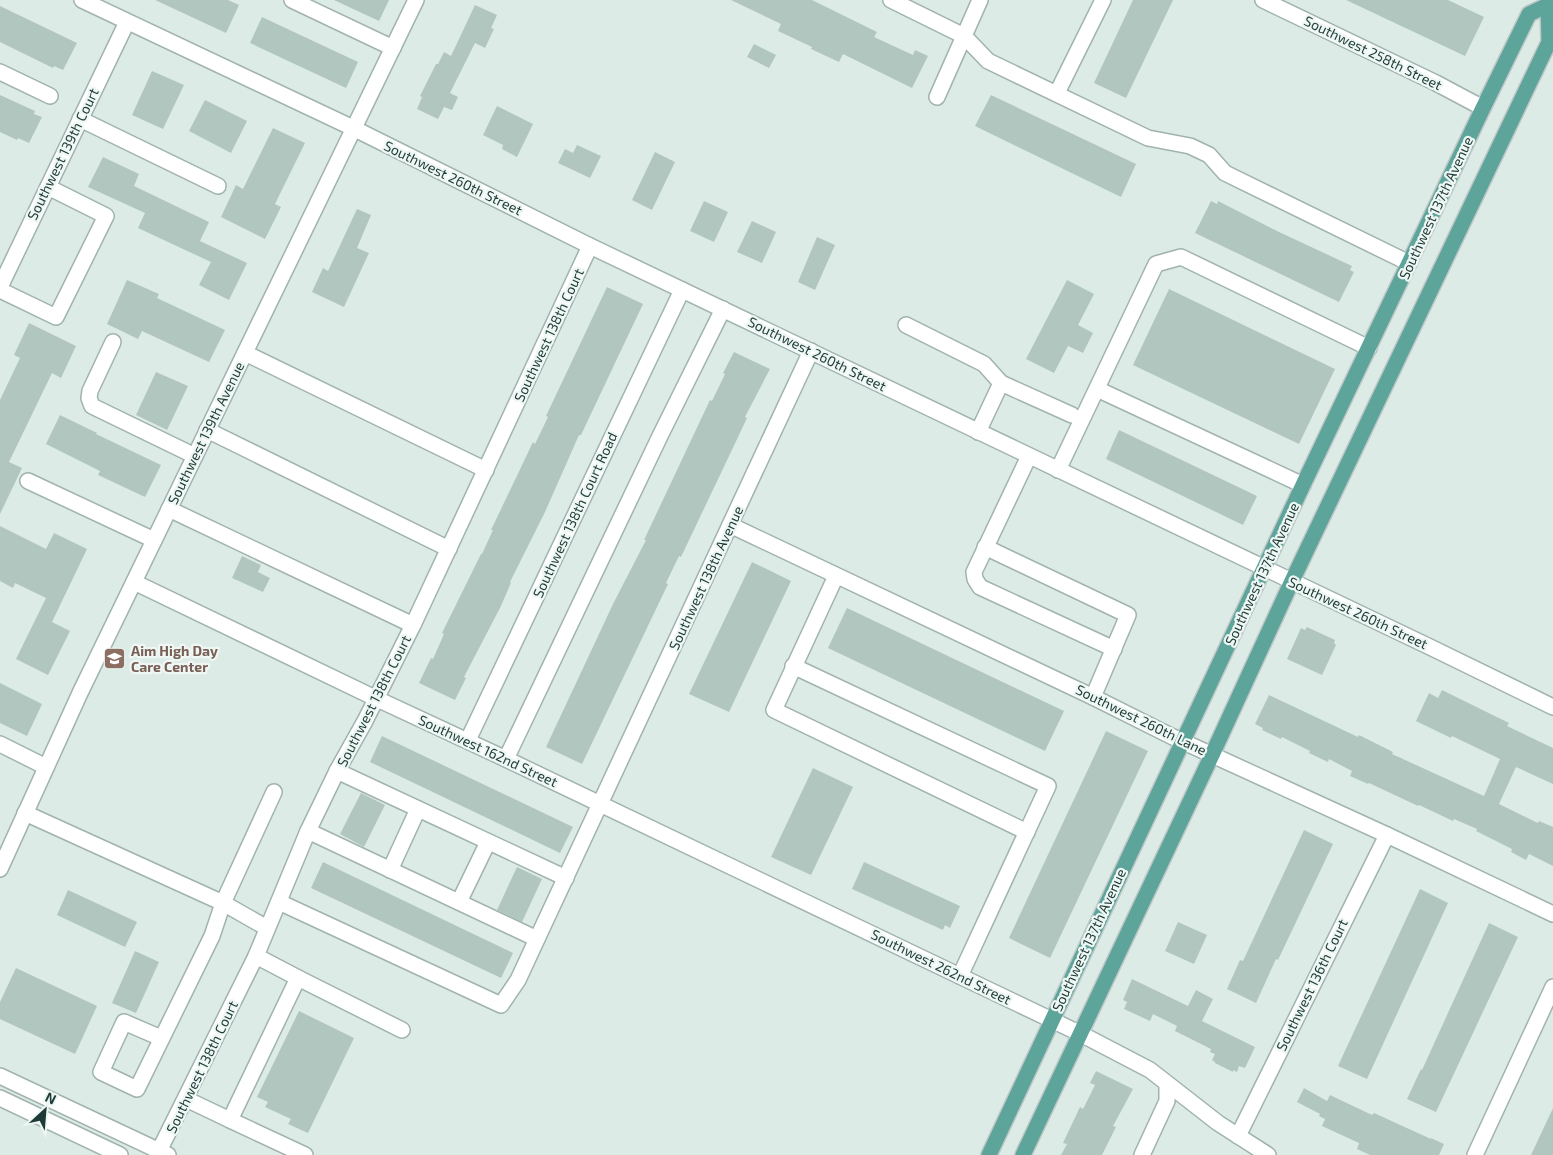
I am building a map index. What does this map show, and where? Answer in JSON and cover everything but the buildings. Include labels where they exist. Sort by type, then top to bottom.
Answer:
[{"type":"main road","name":"Southwest 137th Avenue","points":[[989,1155],[1264,568],[1483,108],[1529,14],[1550,2]]},
{"type":"main road","name":"Southwest 137th Avenue","points":[[1024,1155],[1292,581],[1548,42],[1550,2]]},
{"type":"street","name":"Southwest 260th Street","points":[[82,0],[354,128],[590,246],[1292,581],[1553,708]]},
{"type":"street","points":[[292,0],[321,6],[392,48]]},
{"type":"street","name":"Southwest 139th Avenue","points":[[0,868],[154,540],[416,0]]},
{"type":"street","points":[[890,0],[964,36],[988,61],[1148,138],[1190,146],[1209,155],[1225,174],[1409,263]]},
{"type":"street","points":[[936,97],[980,0]]},
{"type":"street","points":[[1057,93],[1103,0]]},
{"type":"street","name":"Southwest 258th Street","points":[[1263,0],[1436,83],[1483,108]]},
{"type":"street","name":"Southwest 139th Court","points":[[0,289],[127,22]]},
{"type":"street","points":[[0,72],[50,96]]},
{"type":"street","points":[[80,119],[218,186]]},
{"type":"street","points":[[0,289],[56,317],[106,216],[48,187]]},
{"type":"street","name":"Southwest 138th Court","points":[[162,1154],[256,956],[308,831],[413,625],[590,246]]},
{"type":"street","points":[[1058,470],[1156,264],[1181,257],[1369,348]]},
{"type":"street","name":"Southwest 138th Court Road","points":[[468,740],[682,290]]},
{"type":"street","points":[[506,759],[660,436],[723,309]]},
{"type":"street","points":[[906,325],[984,364],[1001,383],[1072,415]]},
{"type":"street","points":[[113,342],[90,391],[88,398],[92,406],[195,456]]},
{"type":"street","name":"Southwest 138th Avenue","points":[[279,902],[501,1005],[518,980],[811,351]]},
{"type":"street","points":[[245,353],[486,470]]},
{"type":"street","points":[[978,432],[1001,383]]},
{"type":"street","points":[[1096,388],[1304,485]]},
{"type":"street","points":[[207,430],[448,549]]},
{"type":"street","points":[[1029,456],[974,572],[975,579],[980,586],[1114,649]]},
{"type":"street","points":[[28,481],[154,540]]},
{"type":"street","points":[[169,509],[413,625]]},
{"type":"street","name":"Southwest 260th Lane","points":[[730,525],[1553,914]]},
{"type":"street","points":[[985,547],[1128,615],[1093,697]]},
{"type":"street","points":[[836,576],[774,710],[1027,832]]},
{"type":"street","name":"Southwest 162nd Street","points":[[134,582],[600,804]]},
{"type":"street","points":[[793,666],[1048,786],[960,976]]},
{"type":"street","points":[[0,744],[46,767]]},
{"type":"street","points":[[337,771],[566,878]]},
{"type":"street","points":[[161,1038],[124,1022],[101,1072],[137,1089],[212,936],[223,903],[274,792]]},
{"type":"street","name":"Southwest 262nd Street","points":[[600,804],[1081,1034],[1150,1070],[1218,1123],[1268,1155]]},
{"type":"street","points":[[390,870],[418,809]]},
{"type":"street","points":[[25,813],[223,903],[267,928]]},
{"type":"street","points":[[308,831],[537,939]]},
{"type":"street","name":"Southwest 136th Court","points":[[1238,1136],[1387,835]]},
{"type":"street","points":[[459,902],[488,842]]},
{"type":"street","points":[[256,956],[402,1030]]},
{"type":"street","points":[[230,1120],[298,978]]},
{"type":"street","points":[[1475,1155],[1553,987]]},
{"type":"street","points":[[0,1076],[162,1154]]},
{"type":"street","points":[[1142,1155],[1167,1101],[1167,1084]]},
{"type":"street","points":[[0,1098],[120,1155]]},
{"type":"street","points":[[186,1100],[304,1155]]},
{"type":"place","name":"Aim High Day Care Center","points":[[115,659]]}]
